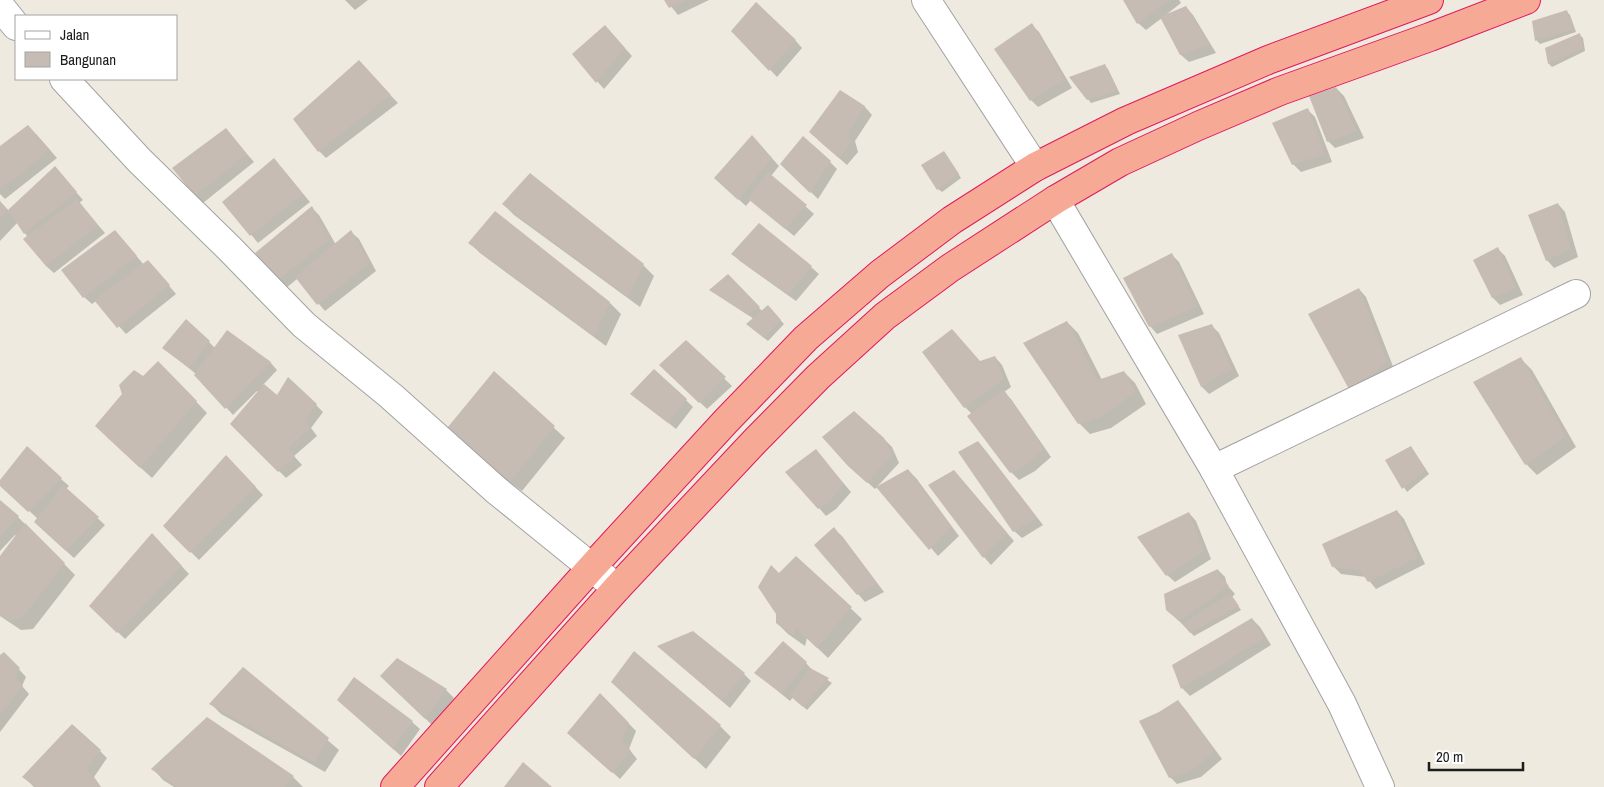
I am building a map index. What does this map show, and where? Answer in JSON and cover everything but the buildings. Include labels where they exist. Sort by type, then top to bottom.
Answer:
[{"type":"highway","points":[[438,787],[617,588],[818,377],[885,316],[950,268],[1055,200],[1120,162],[1280,91],[1526,0]]},
{"type":"highway","points":[[395,787],[591,568],[726,421],[806,338],[880,274],[952,220],[1036,167],[1126,121],[1268,60],[1424,2],[1430,37]]},
{"type":"street","points":[[926,0],[1036,167]]},
{"type":"street","points":[[0,6],[15,25]]},
{"type":"street","points":[[65,80],[139,160],[304,325],[392,396],[496,490],[617,588]]},
{"type":"street","points":[[1055,200],[1214,468],[1342,704],[1380,787]]},
{"type":"street","points":[[1214,468],[1576,294]]}]
